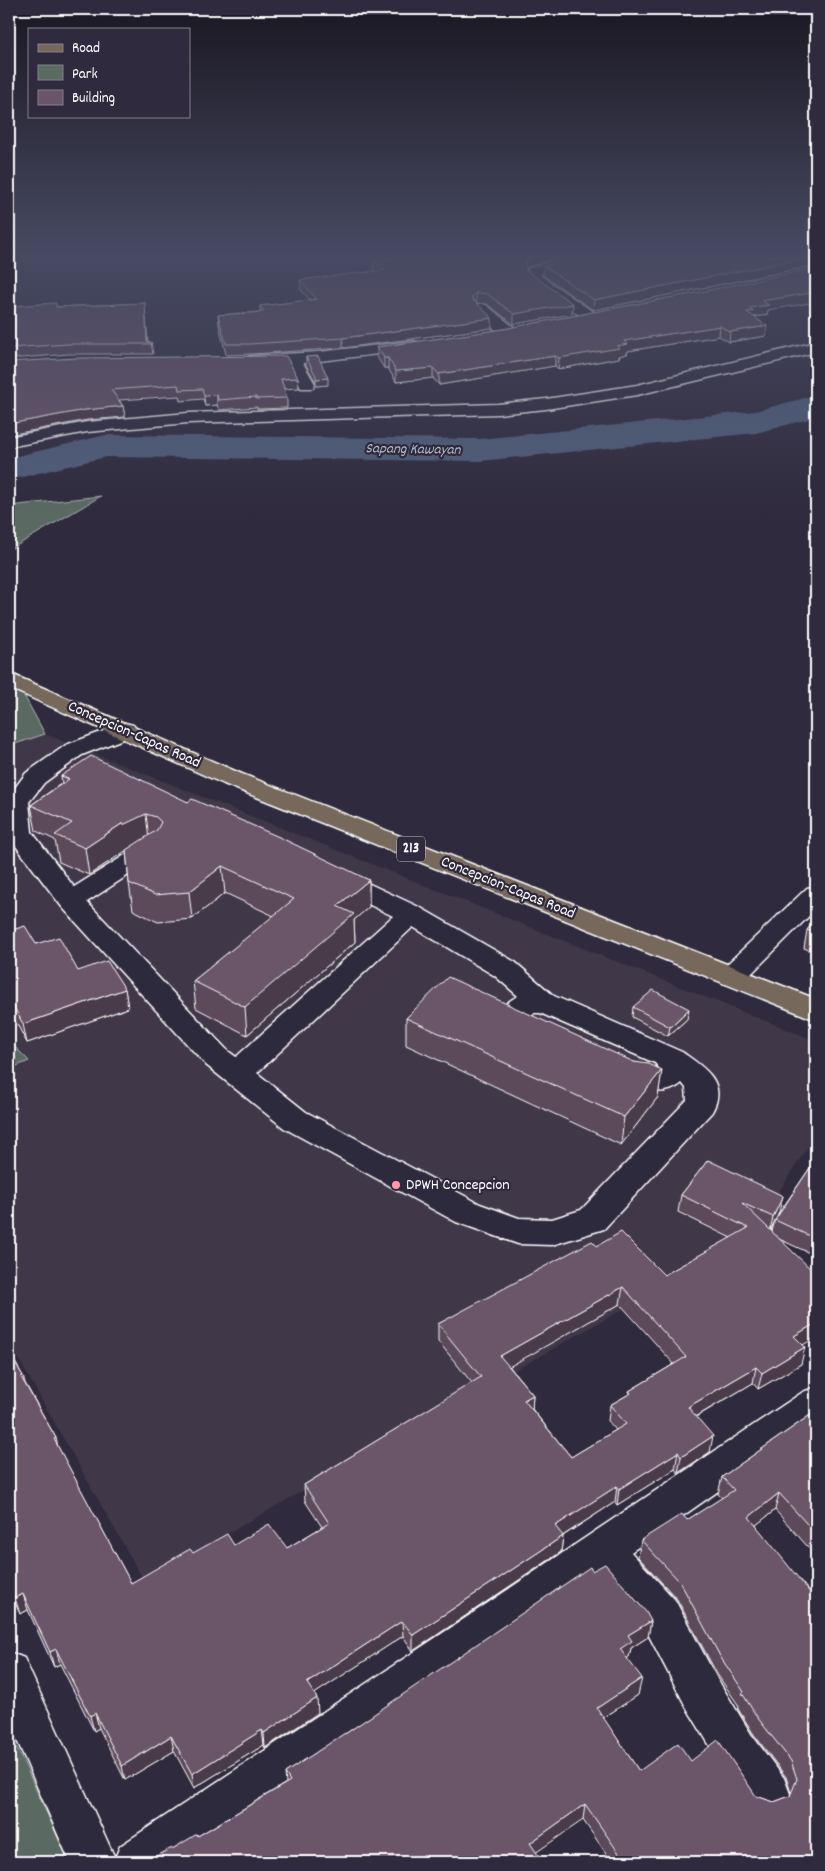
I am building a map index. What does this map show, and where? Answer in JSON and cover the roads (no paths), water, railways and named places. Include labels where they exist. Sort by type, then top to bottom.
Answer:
[{"type":"main road","name":"Concepcion-Capas Road","points":[[9,680],[233,779],[816,1010]]},
{"type":"street","points":[[239,362],[293,359],[426,344]]},
{"type":"street","points":[[9,442],[87,427],[188,418],[498,409],[546,404],[637,390],[816,347]]},
{"type":"street","points":[[293,359],[307,384]]},
{"type":"street","points":[[125,730],[74,750],[35,778],[17,802],[19,833],[71,901],[217,1058],[295,1120],[468,1213],[518,1230],[552,1232],[592,1220],[701,1104],[703,1096],[701,1085],[696,1077],[666,1056],[544,1003],[505,969],[410,914],[313,867]]},
{"type":"street","points":[[71,901],[150,850]]},
{"type":"street","points":[[732,976],[816,894]]},
{"type":"street","points":[[237,1074],[410,914]]},
{"type":"street","points":[[544,1003],[531,1002],[521,1006],[517,1010],[517,1020],[520,1024],[564,1044]]},
{"type":"street","points":[[599,1060],[642,1079],[657,1082],[670,1078],[673,1074],[674,1064],[666,1056]]},
{"type":"street","points":[[136,1862],[816,1403]]},
{"type":"street","points":[[602,1549],[660,1614],[700,1690],[736,1749],[768,1794]]},
{"type":"street","points":[[9,1673],[93,1862]]},
{"type":"waterway","name":"Sapang Kawayan","points":[[9,469],[106,446],[480,450],[756,422],[816,406]]},
{"type":"place","name":"DPWH Concepcion","points":[[396,1185]]}]
